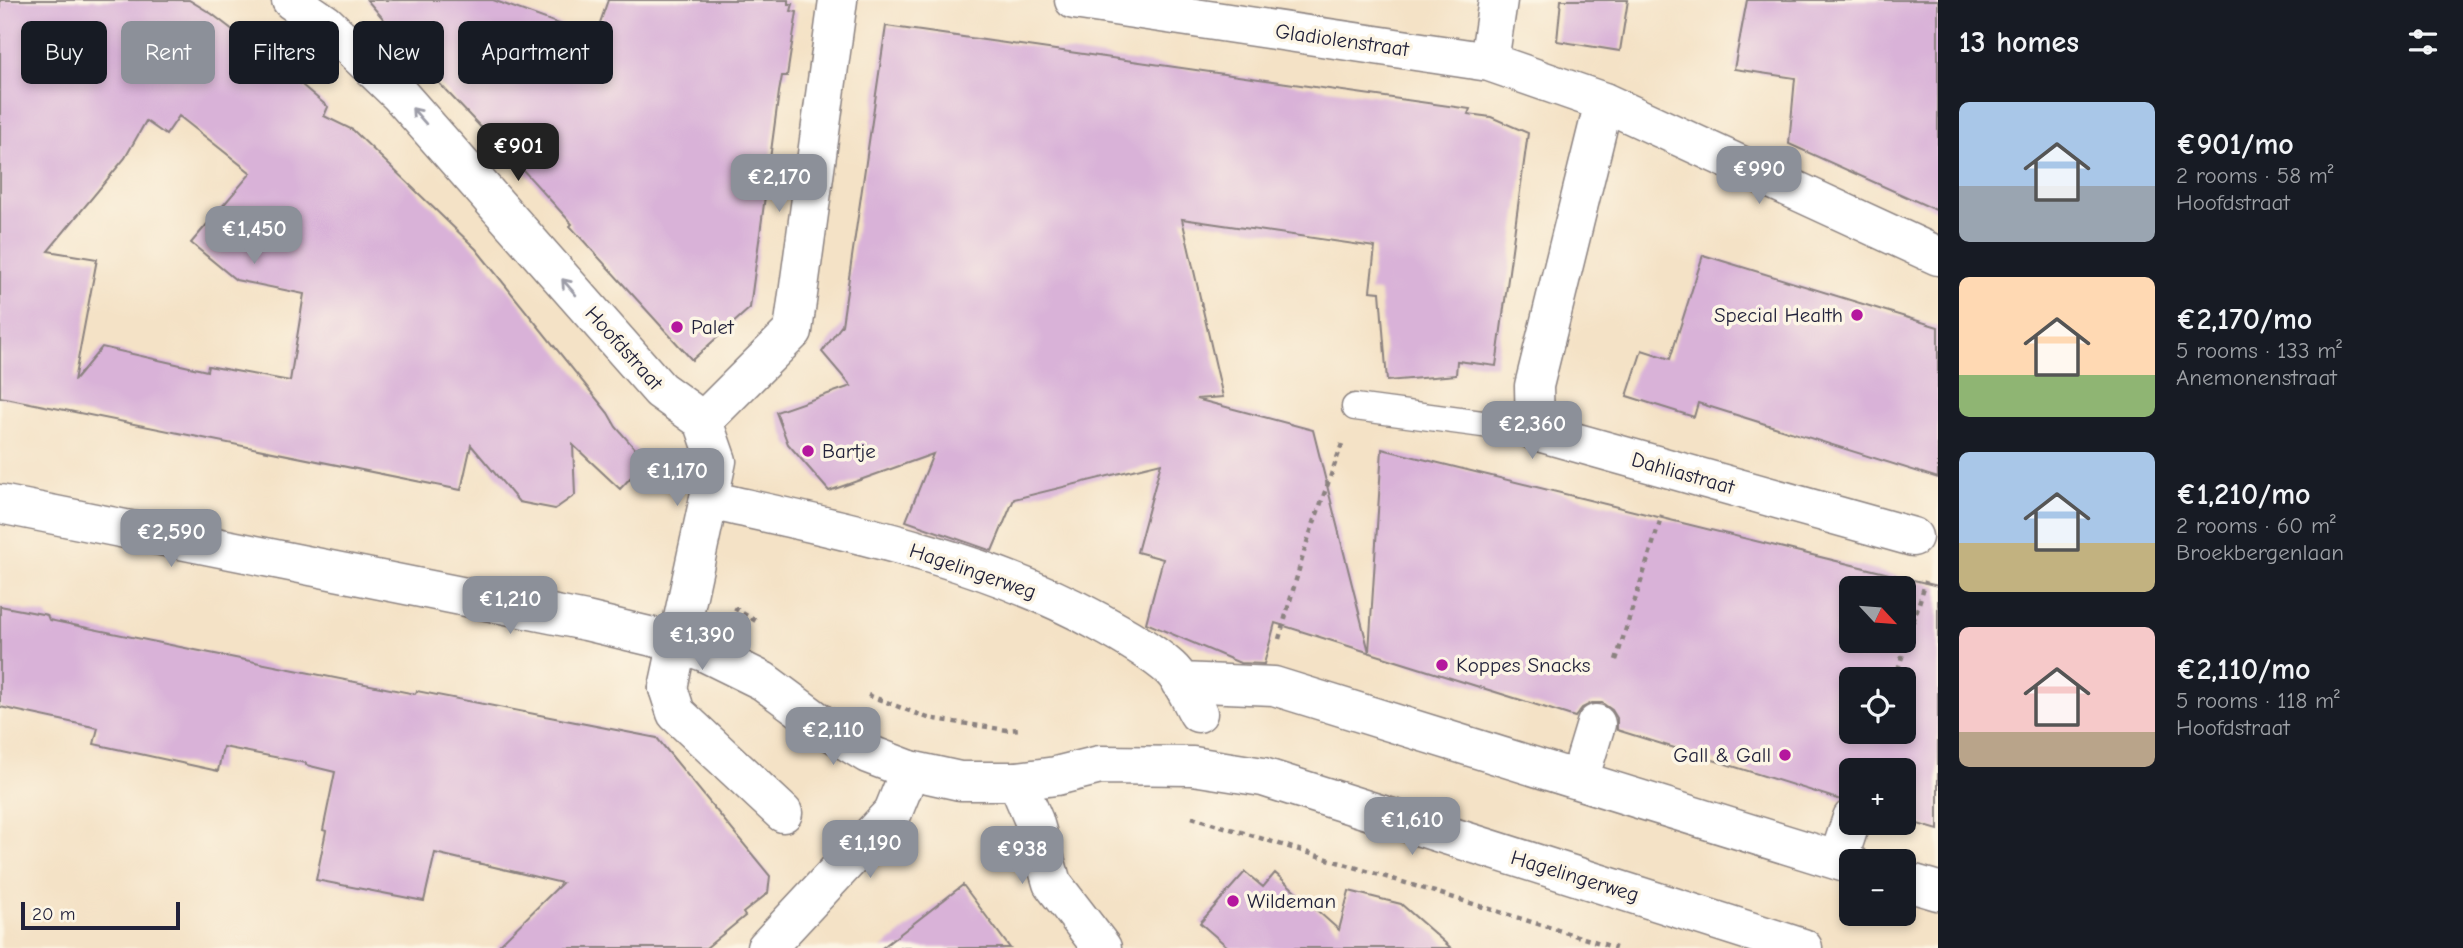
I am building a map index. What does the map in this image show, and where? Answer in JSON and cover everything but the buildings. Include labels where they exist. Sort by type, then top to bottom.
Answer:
[{"type":"street","name":"Hoofdstraat","points":[[291,0],[326,24],[399,94],[660,390],[703,421]]},
{"type":"street","points":[[783,814],[676,713],[668,688],[717,461],[703,421],[793,331],[838,0]]},
{"type":"street","name":"Gladiolenstraat","points":[[1074,0],[1489,62],[1604,102],[1938,256]]},
{"type":"street","points":[[1489,62],[1497,0]]},
{"type":"street","points":[[1535,431],[1534,387],[1604,102]]},
{"type":"street","name":"Dahliastraat","points":[[1535,431],[1913,537]]},
{"type":"street","name":"Hagelingerweg","points":[[709,500],[907,547],[1000,578],[1070,606],[1121,634],[1171,669],[1189,698],[1266,687]]},
{"type":"street","points":[[0,504],[586,621],[678,642],[704,652],[763,681],[832,732],[869,754],[910,771],[960,781],[1017,781],[1034,821],[1052,883],[1102,948]]},
{"type":"street","points":[[1266,687],[1274,686],[1839,860]]},
{"type":"street","points":[[1580,780],[1596,724]]},
{"type":"street","name":"Hagelingerweg","points":[[1017,781],[1056,776],[1100,765],[1193,766],[1263,777],[1803,948]]},
{"type":"street","points":[[766,948],[893,812],[910,771]]},
{"type":"street","points":[[1916,885],[1938,891]]},
{"type":"lane","points":[[1355,407],[1535,431]]},
{"type":"path","points":[[1266,687],[1306,545],[1355,407]]},
{"type":"path","points":[[1616,660],[1676,471]]},
{"type":"path","points":[[1899,667],[1928,576]]},
{"type":"path","points":[[689,592],[741,611],[763,626]]},
{"type":"path","points":[[868,695],[928,718],[1007,730],[1034,729]]},
{"type":"path","points":[[1188,816],[1616,948]]},
{"type":"place","name":"Special Health","points":[[1857,315]]},
{"type":"place","name":"Palet","points":[[677,327]]},
{"type":"place","name":"Bartje","points":[[808,451]]},
{"type":"place","name":"Koppes Snacks","points":[[1442,665]]},
{"type":"place","name":"Gall & Gall","points":[[1785,755]]},
{"type":"place","name":"Wildeman","points":[[1233,901]]}]
